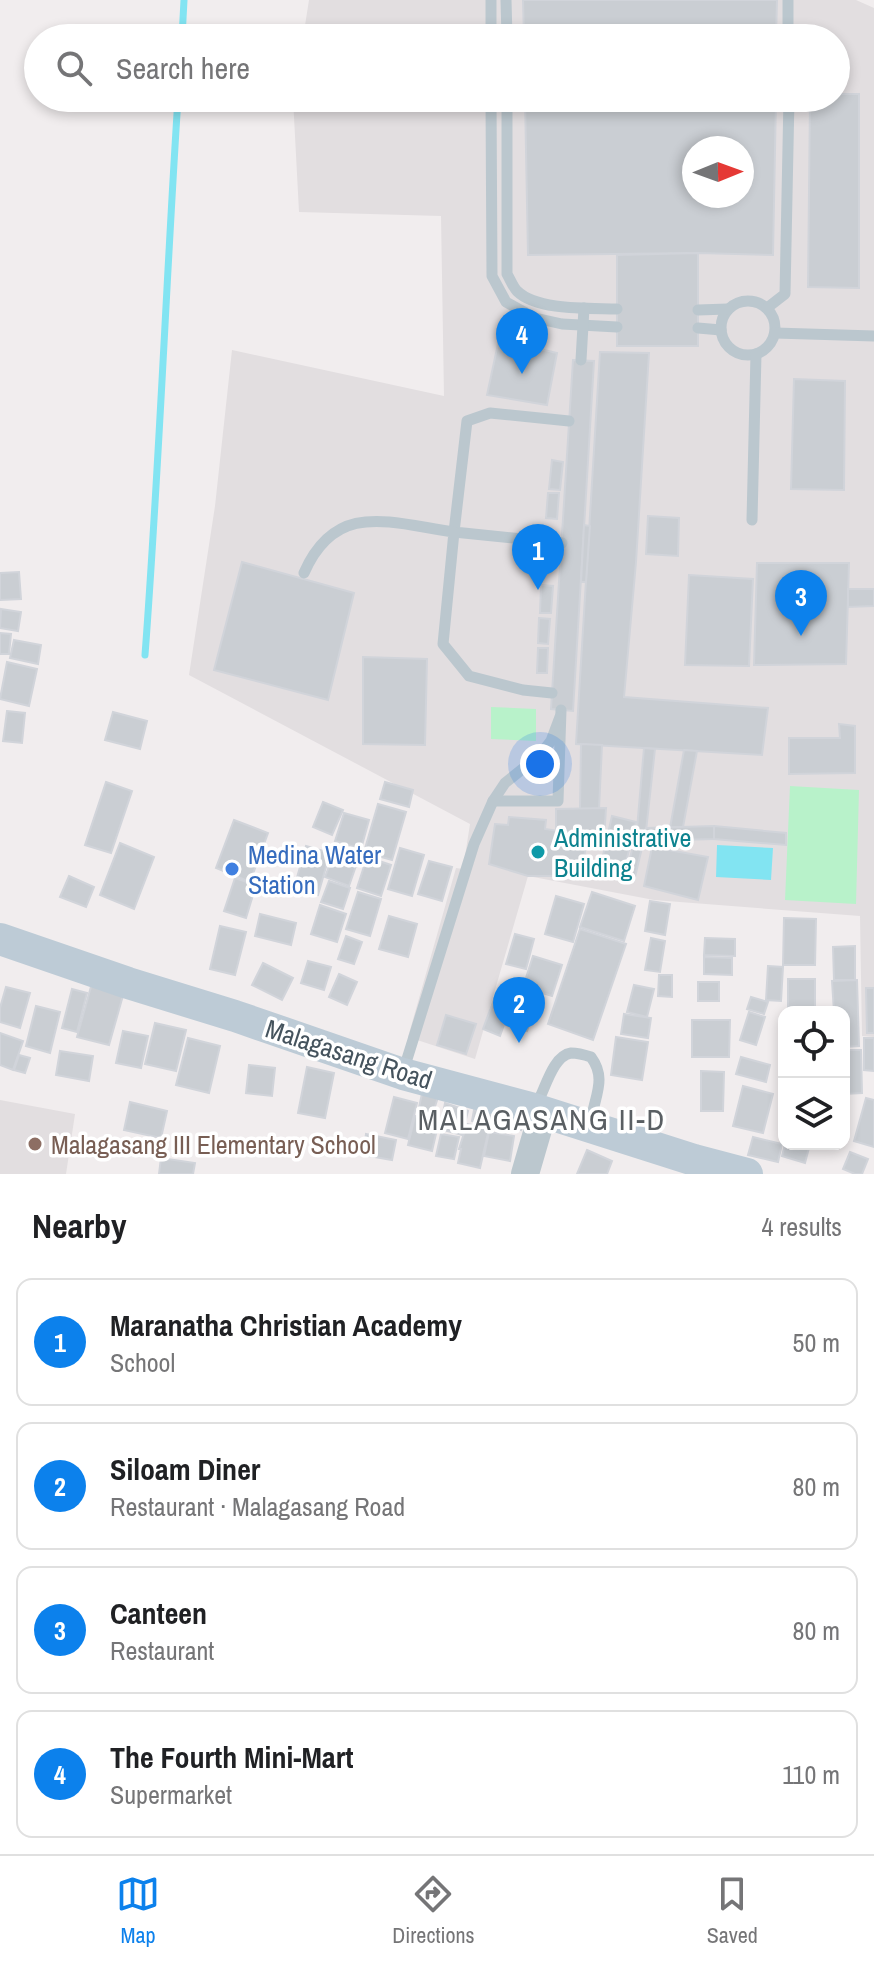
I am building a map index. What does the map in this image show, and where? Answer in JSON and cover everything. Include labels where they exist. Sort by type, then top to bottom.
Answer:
[{"type":"main road","name":"Malagasang Road","points":[[0,939],[403,1074],[538,1110],[747,1174]]},
{"type":"street","points":[[525,1174],[538,1110]]},
{"type":"lane","points":[[491,0],[491,24]]},
{"type":"lane","points":[[506,0],[507,24]]},
{"type":"lane","points":[[788,0],[788,24]]},
{"type":"lane","points":[[491,112],[492,276],[506,302],[535,318],[562,324],[617,327]]},
{"type":"lane","points":[[507,112],[507,274],[517,291],[535,302],[564,308],[617,309]]},
{"type":"lane","points":[[767,308],[785,294],[789,112]]},
{"type":"lane","points":[[747,301],[767,308],[775,324],[775,333],[768,346],[748,356],[726,345],[721,330],[722,319],[728,309],[747,301]]},
{"type":"lane","points":[[581,360],[584,308]]},
{"type":"lane","points":[[698,310],[728,309]]},
{"type":"lane","points":[[698,328],[721,330]]},
{"type":"lane","points":[[775,333],[868,336]]},
{"type":"lane","points":[[752,520],[756,354]]},
{"type":"lane","points":[[552,693],[523,690],[469,676],[443,644],[467,421],[490,413],[569,421]]},
{"type":"lane","points":[[304,573],[312,555],[327,538],[359,521],[562,543]]},
{"type":"lane","points":[[403,1074],[474,844],[493,801],[505,783],[540,755],[551,741],[560,714],[558,801],[493,801]]},
{"type":"lane","points":[[538,1110],[560,1059],[574,1053],[591,1057],[597,1066],[600,1081],[591,1127]]},
{"type":"shaded area","points":[[309,0],[856,0],[874,8],[874,1037],[862,1036],[860,916],[654,900],[528,876],[475,1059],[408,1037],[456,868],[463,869],[470,824],[189,675],[215,506],[232,350],[444,396],[441,216],[299,212],[294,112],[850,112],[850,24],[305,24]]},
{"type":"shaded area","name":"Malagasang III Elementary School","points":[[0,1100],[75,1114],[66,1174],[0,1174]]},
{"type":"green space","points":[[491,707],[536,709],[536,741],[491,739]]},
{"type":"green space","points":[[790,786],[859,790],[856,904],[785,900]]},
{"type":"water","points":[[717,845],[773,848],[771,880],[716,877]]},
{"type":"building","points":[[523,0],[777,0],[776,24],[524,24]]},
{"type":"building","points":[[850,94],[859,94],[859,288],[808,287],[810,112],[850,112]]},
{"type":"building","points":[[525,112],[776,112],[773,255],[528,255]]},
{"type":"building","points":[[698,253],[698,346],[617,346],[617,255]]},
{"type":"building","points":[[499,339],[557,353],[547,405],[487,395]]},
{"type":"building","points":[[600,352],[649,353],[624,697],[768,708],[762,755],[576,744]]},
{"type":"building","points":[[573,360],[594,361],[573,711],[551,709]]},
{"type":"building","points":[[794,379],[845,381],[844,490],[791,489]]},
{"type":"building","points":[[552,460],[563,462],[560,490],[549,489]]},
{"type":"building","points":[[548,493],[559,493],[557,519],[546,518]]},
{"type":"building","points":[[648,516],[679,518],[678,556],[646,554]]},
{"type":"building","points":[[584,525],[590,526],[586,582],[581,582]]},
{"type":"building","points":[[242,562],[354,593],[328,700],[214,670]]},
{"type":"building","points":[[757,563],[849,563],[846,664],[754,665]]},
{"type":"building","points":[[19,572],[21,599],[0,600],[0,573]]},
{"type":"building","points":[[689,575],[753,579],[749,666],[685,665]]},
{"type":"building","points":[[541,585],[553,586],[551,613],[540,613]]},
{"type":"building","points":[[848,589],[874,589],[874,606],[848,607]]},
{"type":"building","points":[[1,609],[21,612],[18,631],[0,628]]},
{"type":"building","points":[[539,618],[550,619],[548,644],[538,643]]},
{"type":"building","points":[[0,633],[11,634],[9,654],[0,654]]},
{"type":"building","points":[[14,640],[41,645],[38,664],[10,658]]},
{"type":"building","points":[[538,648],[548,648],[547,673],[537,673]]},
{"type":"building","points":[[363,657],[427,659],[425,745],[363,744]]},
{"type":"building","points":[[7,662],[37,669],[29,706],[0,699]]},
{"type":"building","points":[[7,711],[25,713],[22,743],[3,741]]},
{"type":"building","points":[[113,712],[147,721],[140,749],[105,740]]},
{"type":"building","points":[[839,724],[855,726],[855,773],[789,774],[789,738],[840,738]]},
{"type":"building","points":[[581,744],[602,745],[599,809],[580,809]]},
{"type":"building","points":[[644,748],[655,749],[646,831],[634,881],[625,879],[637,829]]},
{"type":"building","points":[[684,750],[697,751],[683,827],[670,828]]},
{"type":"building","points":[[106,782],[132,791],[111,853],[85,845]]},
{"type":"building","points":[[385,782],[413,790],[409,807],[380,799]]},
{"type":"building","points":[[323,802],[343,810],[332,835],[313,827]]},
{"type":"building","points":[[378,804],[406,812],[392,860],[364,852]]},
{"type":"building","points":[[606,808],[604,840],[586,841],[587,835],[556,831],[556,809]]},
{"type":"building","points":[[344,813],[369,820],[361,849],[335,841]]},
{"type":"building","points":[[612,816],[636,822],[622,878],[599,873]]},
{"type":"building","name":"Administrative Building","points":[[509,817],[546,820],[545,829],[587,835],[582,876],[528,876],[489,864],[495,824],[508,825]]},
{"type":"building","points":[[234,820],[268,833],[250,882],[216,868]]},
{"type":"building","points":[[714,826],[714,839],[643,841],[646,828]]},
{"type":"building","points":[[714,826],[786,833],[786,845],[714,839]]},
{"type":"building","points":[[120,843],[154,857],[134,909],[100,895]]},
{"type":"building","points":[[306,846],[330,853],[318,895],[294,888]]},
{"type":"building","points":[[652,847],[708,857],[698,900],[644,886]]},
{"type":"building","points":[[336,848],[359,857],[349,886],[325,877]]},
{"type":"building","points":[[400,848],[424,855],[412,896],[388,889]]},
{"type":"building","points":[[367,857],[391,865],[381,896],[357,888]]},
{"type":"building","points":[[429,861],[452,867],[442,901],[418,894]]},
{"type":"building","points":[[69,876],[94,887],[86,907],[60,897]]},
{"type":"building","points":[[235,878],[256,885],[246,918],[224,911]]},
{"type":"building","points":[[329,881],[350,888],[343,909],[321,902]]},
{"type":"building","points":[[358,892],[381,899],[370,936],[346,929]]},
{"type":"building","points":[[592,892],[635,906],[624,941],[580,927]]},
{"type":"building","points":[[556,896],[584,904],[573,942],[545,934]]},
{"type":"building","points":[[650,901],[670,904],[665,935],[645,931]]},
{"type":"building","points":[[320,905],[346,914],[337,942],[311,934]]},
{"type":"building","points":[[260,914],[296,923],[291,945],[255,936]]},
{"type":"building","points":[[389,916],[417,924],[408,957],[379,949]]},
{"type":"building","points":[[784,918],[816,919],[815,965],[783,965]]},
{"type":"building","points":[[220,926],[246,932],[235,975],[210,969]]},
{"type":"building","points":[[580,929],[626,944],[593,1040],[548,1024]]},
{"type":"building","points":[[515,934],[534,939],[526,969],[506,964]]},
{"type":"building","points":[[346,936],[362,942],[354,964],[338,959]]},
{"type":"building","points":[[651,938],[665,941],[660,972],[645,970]]},
{"type":"building","points":[[705,938],[735,939],[735,956],[704,955]]},
{"type":"building","points":[[855,946],[855,980],[834,980],[833,947]]},
{"type":"building","points":[[533,956],[562,965],[552,996],[523,987]]},
{"type":"building","points":[[704,957],[732,958],[732,975],[704,974]]},
{"type":"building","points":[[308,961],[331,967],[324,990],[301,983]]},
{"type":"building","points":[[263,963],[293,978],[282,1000],[252,985]]},
{"type":"building","points":[[768,966],[783,967],[781,1001],[766,1000]]},
{"type":"building","points":[[339,974],[357,982],[347,1005],[329,997]]},
{"type":"building","points":[[659,975],[672,975],[672,997],[658,996]]},
{"type":"building","points":[[788,979],[815,979],[815,1006],[788,1006]]},
{"type":"building","points":[[857,980],[859,1046],[850,1047],[850,1006],[834,1006],[832,981]]},
{"type":"building","points":[[698,982],[719,982],[719,1001],[698,1001]]},
{"type":"building","points":[[92,983],[124,992],[109,1045],[77,1037]]},
{"type":"building","points":[[634,985],[654,989],[647,1017],[627,1012]]},
{"type":"building","points":[[6,987],[30,993],[20,1028],[0,1022]]},
{"type":"building","points":[[866,988],[874,988],[874,1033],[867,1033]]},
{"type":"building","points":[[72,989],[87,993],[77,1032],[62,1028]]},
{"type":"building","points":[[751,997],[768,1002],[764,1014],[747,1009]]},
{"type":"building","points":[[494,999],[511,1005],[500,1036],[483,1029]]},
{"type":"building","points":[[36,1006],[60,1012],[50,1053],[26,1046]]},
{"type":"building","points":[[511,1010],[532,1016],[527,1031],[506,1025]]},
{"type":"building","points":[[749,1012],[765,1017],[756,1045],[740,1040]]},
{"type":"building","points":[[624,1014],[651,1018],[648,1038],[621,1034]]},
{"type":"building","points":[[446,1015],[476,1024],[466,1054],[437,1045]]},
{"type":"building","points":[[692,1020],[730,1020],[729,1057],[692,1057]]},
{"type":"building","points":[[155,1023],[186,1030],[176,1071],[145,1064]]},
{"type":"building","points":[[123,1031],[148,1036],[141,1068],[116,1063]]},
{"type":"building","points":[[0,1033],[23,1041],[13,1070],[0,1065]]},
{"type":"building","points":[[616,1037],[648,1042],[642,1080],[611,1075]]},
{"type":"building","points":[[188,1038],[220,1046],[209,1093],[176,1085]]},
{"type":"building","points":[[864,1038],[874,1038],[874,1071],[864,1070]]},
{"type":"building","points":[[850,1050],[861,1050],[862,1093],[850,1094]]},
{"type":"building","points":[[60,1051],[93,1056],[89,1081],[56,1075]]},
{"type":"building","points":[[19,1055],[30,1058],[25,1073],[14,1070]]},
{"type":"building","points":[[741,1057],[770,1065],[766,1082],[736,1074]]},
{"type":"building","points":[[249,1065],[275,1068],[272,1096],[246,1093]]},
{"type":"building","points":[[307,1067],[334,1073],[325,1118],[298,1113]]},
{"type":"building","points":[[701,1071],[724,1072],[723,1111],[701,1111]]},
{"type":"building","points":[[743,1086],[773,1094],[763,1133],[733,1126]]},
{"type":"building","points":[[423,1089],[439,1094],[432,1116],[418,1112]]},
{"type":"building","points":[[394,1097],[417,1103],[408,1139],[385,1133]]},
{"type":"building","points":[[866,1098],[874,1100],[874,1147],[854,1141]]},
{"type":"building","points":[[130,1102],[167,1111],[161,1138],[124,1130]]},
{"type":"building","points":[[445,1103],[468,1111],[462,1135],[440,1129]]},
{"type":"building","points":[[474,1110],[523,1120],[521,1130],[472,1121]]},
{"type":"building","points":[[415,1116],[439,1121],[432,1151],[408,1145]]},
{"type":"building","points":[[467,1124],[489,1129],[480,1168],[458,1163]]},
{"type":"building","points":[[489,1132],[514,1136],[510,1161],[484,1156]]},
{"type":"building","points":[[366,1134],[396,1140],[392,1160],[363,1155]]},
{"type":"building","points":[[441,1134],[459,1137],[454,1159],[436,1156]]},
{"type":"building","points":[[753,1137],[778,1143],[778,1150],[781,1150],[778,1162],[748,1155]]},
{"type":"building","points":[[587,1150],[612,1161],[607,1174],[577,1174]]},
{"type":"building","points":[[784,1150],[808,1150],[805,1163],[782,1156]]},
{"type":"building","points":[[850,1152],[868,1159],[862,1174],[843,1169]]},
{"type":"building","points":[[161,1158],[195,1163],[193,1174],[159,1174]]},
{"type":"waterway","points":[[183,24],[184,0]]},
{"type":"waterway","points":[[145,655],[177,112]]},
{"type":"place","name":"The Fourth Mini-Mart","points":[[522,374]]},
{"type":"place","name":"Maranatha Christian Academy","points":[[538,590]]},
{"type":"place","name":"Canteen","points":[[801,636]]},
{"type":"place","name":"Administrative Building","points":[[538,852]]},
{"type":"place","name":"Medina Water Station","points":[[232,869]]},
{"type":"place","name":"Siloam Diner","points":[[519,1043]]},
{"type":"place","name":"Malagasang III Elementary School","points":[[35,1144]]},
{"type":"district","name":"MALAGASANG II-D","points":[[542,1119]]}]
